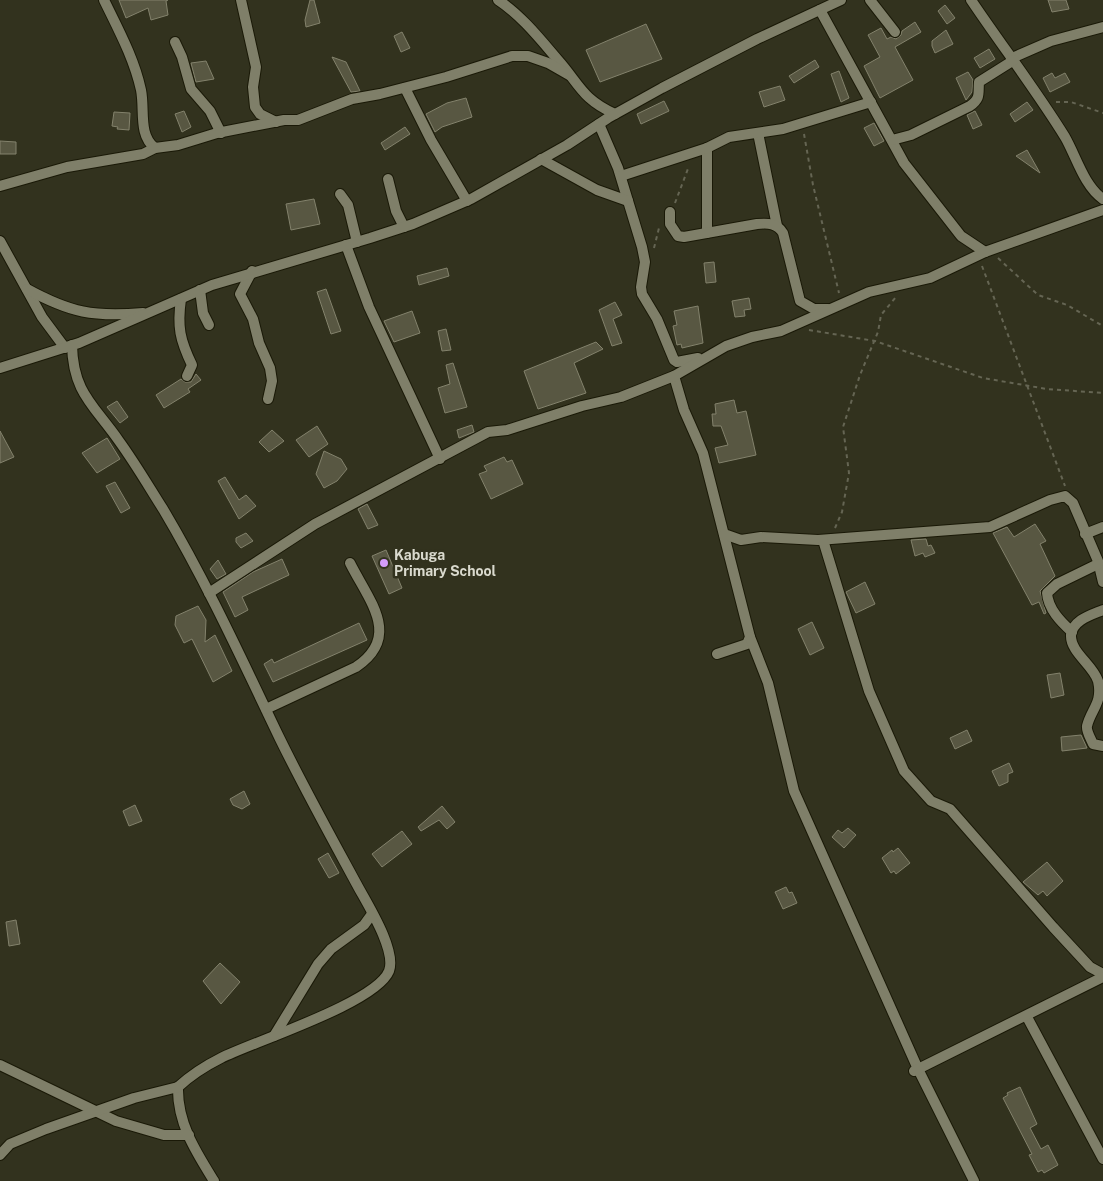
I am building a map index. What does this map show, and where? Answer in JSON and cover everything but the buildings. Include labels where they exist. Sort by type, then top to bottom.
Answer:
[{"type":"street","points":[[104,0],[131,58],[141,91],[146,138],[156,148]]},
{"type":"street","points":[[241,0],[256,67],[253,87],[255,107],[260,114],[276,122]]},
{"type":"street","points":[[498,0],[509,7],[569,75],[582,94],[592,103],[615,114]]},
{"type":"street","points":[[0,368],[69,347],[152,313],[200,290],[252,271],[404,227],[467,201],[568,145],[615,114],[757,39],[841,0]]},
{"type":"street","points":[[870,0],[895,32]]},
{"type":"street","points":[[971,0],[1065,138],[1094,192],[1103,199]]},
{"type":"street","points":[[820,10],[904,162],[961,236],[984,252]]},
{"type":"street","points":[[892,140],[911,136],[978,101],[980,96],[979,82],[1013,59],[1051,41],[1103,27]]},
{"type":"street","points":[[175,42],[182,57],[191,89],[210,112],[221,133]]},
{"type":"street","points":[[0,186],[67,167],[143,154],[156,148],[178,145],[221,133],[276,122],[298,120],[352,99],[405,88],[512,56],[528,56],[569,75]]},
{"type":"street","points":[[405,88],[431,140],[467,201]]},
{"type":"street","points":[[620,176],[707,148],[729,136],[758,133],[802,124],[872,102]]},
{"type":"street","points":[[599,124],[620,176],[642,247],[645,262],[642,294],[658,319],[674,360],[677,362],[704,357]]},
{"type":"street","points":[[758,133],[778,226],[783,233],[800,301],[814,309],[830,309]]},
{"type":"street","points":[[707,148],[707,233]]},
{"type":"street","points":[[541,159],[597,190],[628,201]]},
{"type":"street","points":[[388,179],[396,211],[404,227]]},
{"type":"street","points":[[340,194],[348,205],[357,242]]},
{"type":"street","points":[[670,212],[670,224],[678,236],[757,224],[768,223],[778,226]]},
{"type":"street","points":[[209,593],[315,524],[488,432],[507,430],[582,406],[606,402],[674,376],[726,346],[752,337],[781,331],[869,292],[930,278],[984,252],[1102,213]]},
{"type":"street","points":[[0,241],[42,317],[69,347],[72,366],[86,399],[120,441],[164,510],[209,593],[266,709],[372,914],[388,948],[391,960],[389,971],[372,990],[274,1036],[221,1057],[193,1074],[178,1088],[134,1098],[31,1135],[10,1144],[0,1155]]},
{"type":"street","points":[[346,245],[362,291],[440,459]]},
{"type":"street","points":[[252,271],[240,294],[253,320],[259,343],[270,368],[272,381],[268,399]]},
{"type":"street","points":[[26,290],[64,308],[82,313],[120,315],[152,313]]},
{"type":"street","points":[[200,290],[203,313],[209,325]]},
{"type":"street","points":[[181,299],[178,328],[182,343],[192,365],[187,376]]},
{"type":"street","points":[[674,376],[684,410],[703,453],[750,637],[768,683],[794,791],[916,1070],[974,1181]]},
{"type":"street","points":[[724,534],[741,540],[761,537],[827,540],[990,527],[1062,495],[1069,498],[1098,564],[1103,582]]},
{"type":"street","points":[[1085,534],[1103,527]]},
{"type":"street","points":[[827,540],[870,691],[904,771],[931,801],[950,809],[1053,928],[1090,967],[1103,976],[1027,1017],[916,1070]]},
{"type":"street","points":[[266,709],[356,667],[369,658],[378,646],[381,629],[350,563]]},
{"type":"street","points":[[1072,632],[1059,620],[1048,599],[1047,593],[1057,584],[1098,564]]},
{"type":"street","points":[[1103,610],[1084,618],[1072,632],[1072,644],[1088,663],[1098,682],[1097,706],[1087,725],[1087,730],[1093,744],[1103,746]]},
{"type":"street","points":[[717,654],[740,648],[747,644],[750,637]]},
{"type":"street","points":[[274,1036],[318,964],[331,949],[364,925],[372,914]]},
{"type":"street","points":[[1027,1017],[1103,1159]]},
{"type":"street","points":[[0,1065],[116,1121],[164,1136],[189,1135]]},
{"type":"street","points":[[178,1088],[178,1103],[182,1123],[214,1181]]},
{"type":"path","points":[[1041,101],[1071,102],[1103,112]]},
{"type":"path","points":[[802,124],[813,185],[842,303]]},
{"type":"path","points":[[644,271],[659,229],[678,198],[694,152]]},
{"type":"path","points":[[984,252],[1038,295],[1067,304],[1103,326]]},
{"type":"path","points":[[984,252],[1026,386],[1069,498]]},
{"type":"path","points":[[827,540],[842,512],[849,473],[843,426],[875,341],[881,315],[907,284]]},
{"type":"path","points":[[808,330],[875,341],[983,378],[1026,386],[1103,393]]},
{"type":"place","name":"Kabuga Primary School","points":[[384,563]]}]
